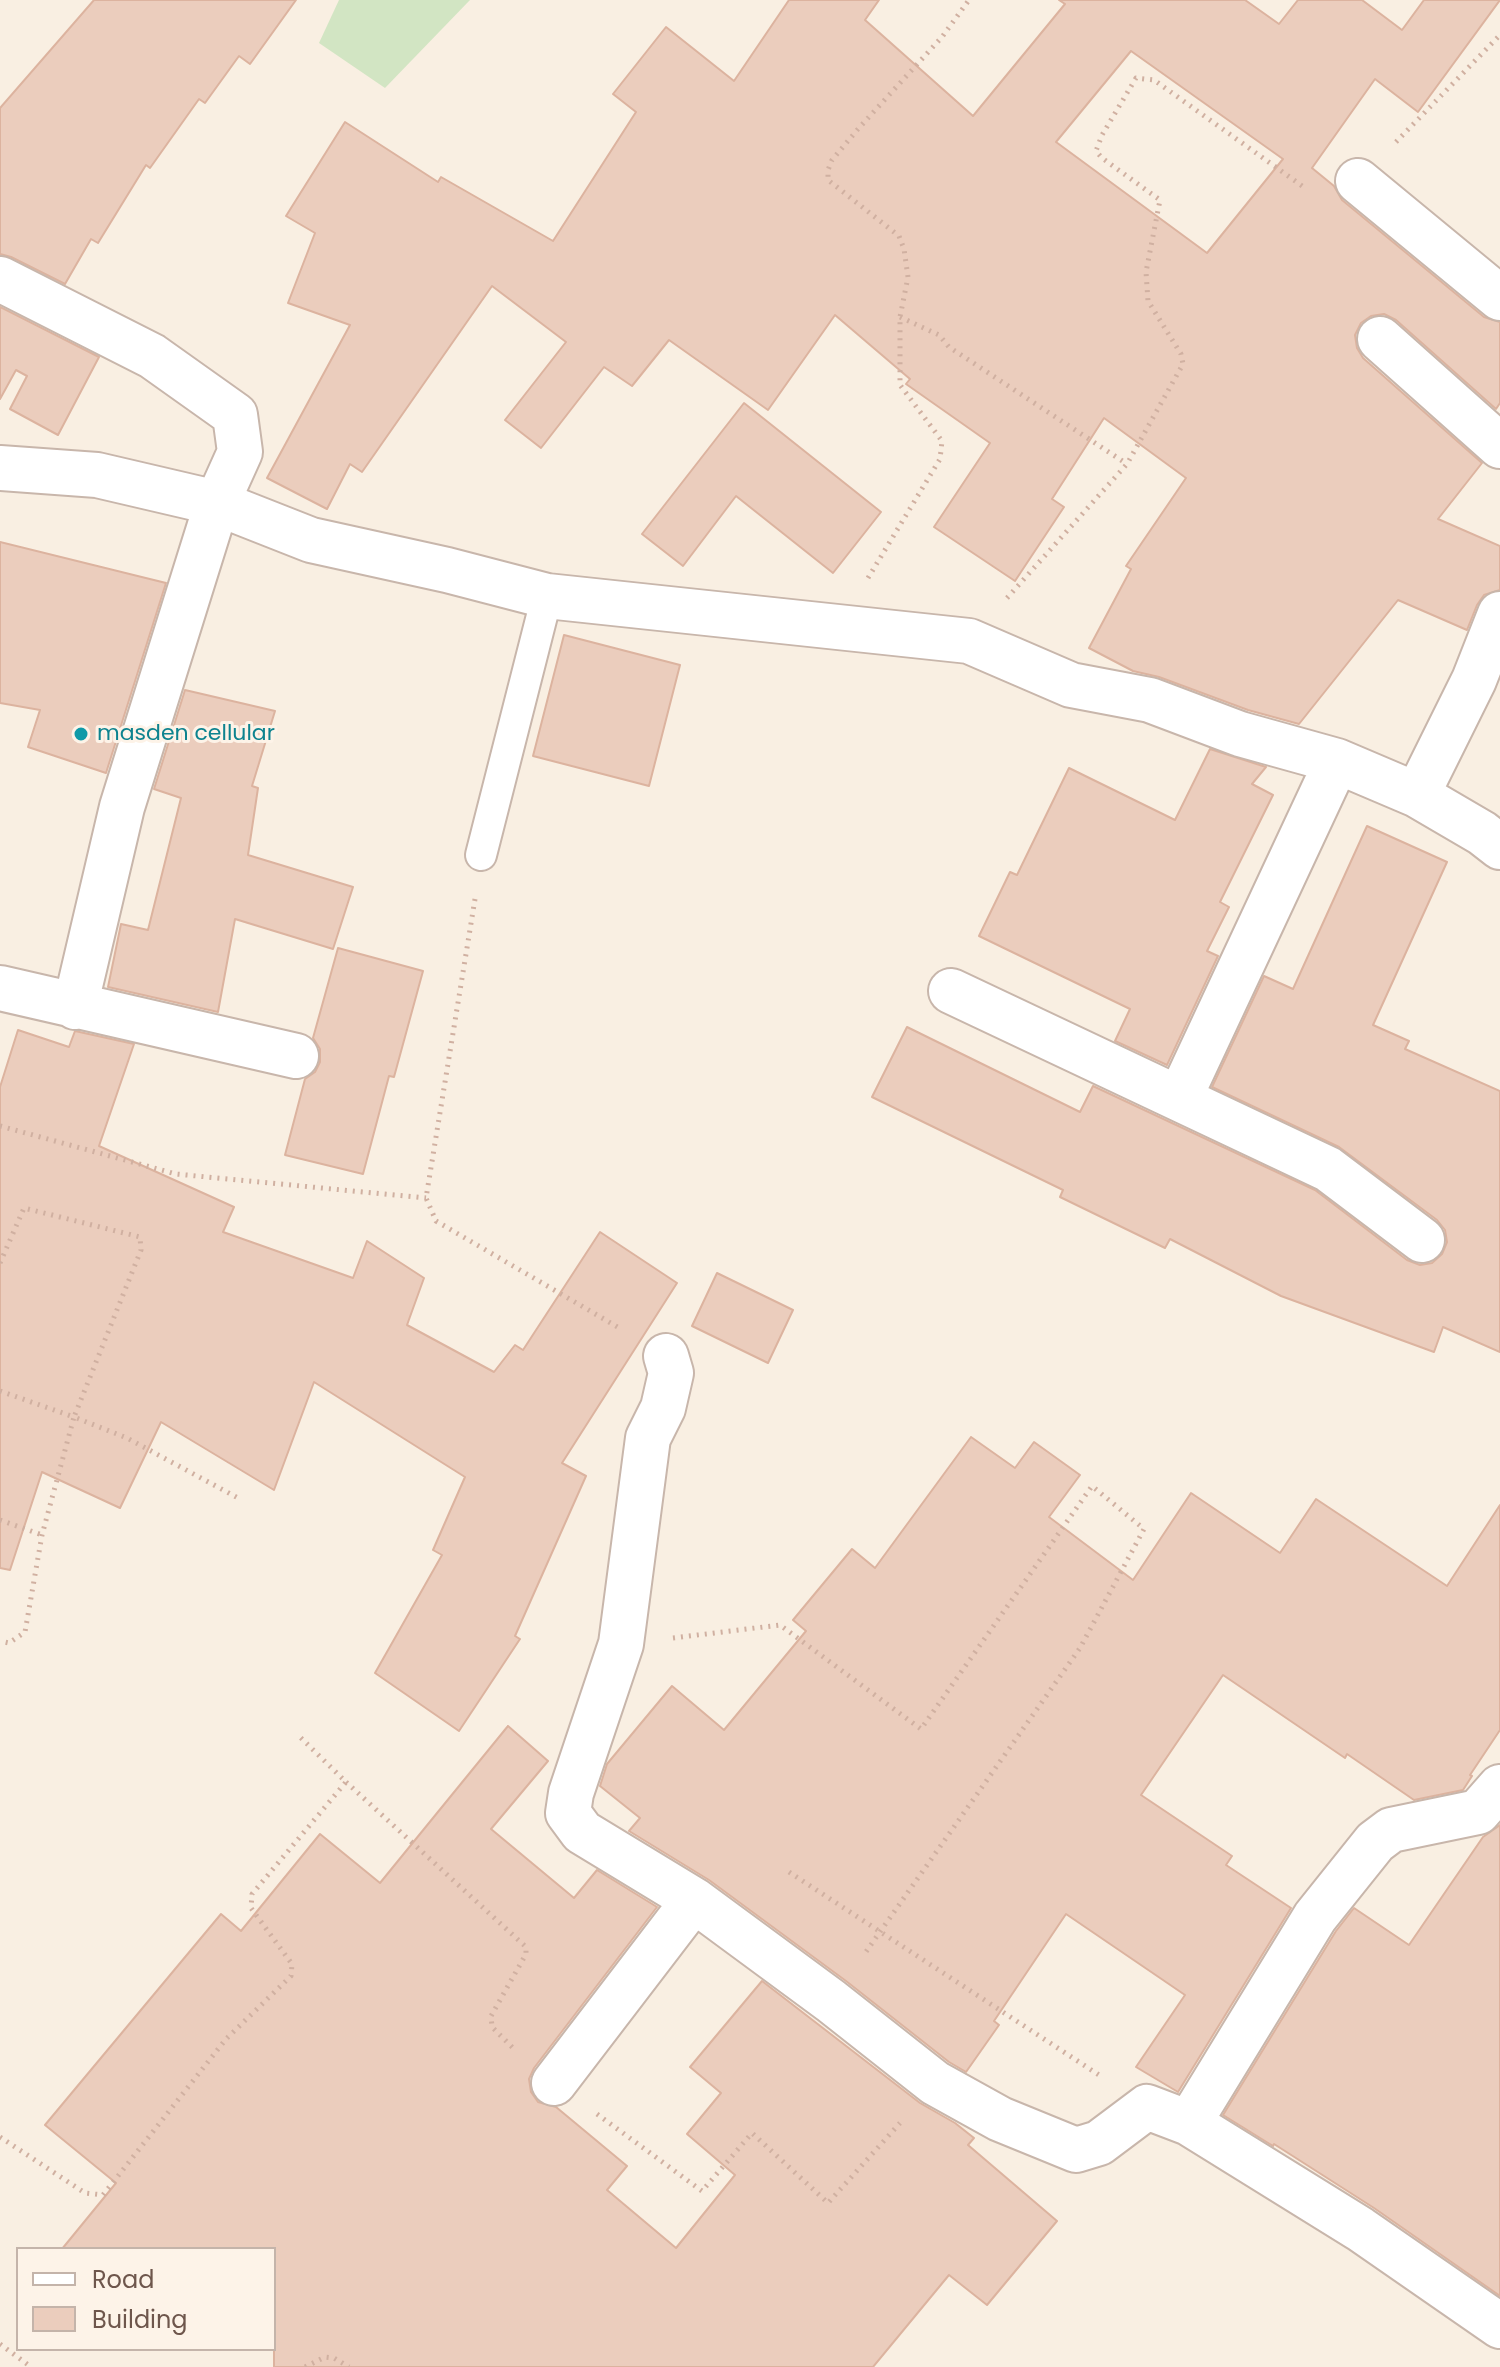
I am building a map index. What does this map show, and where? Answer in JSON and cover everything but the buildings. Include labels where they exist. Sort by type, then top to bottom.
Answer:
[{"type":"street","points":[[1358,181],[1500,298]]},
{"type":"street","points":[[0,279],[152,356],[235,415],[240,452],[217,503],[122,807],[75,1007]]},
{"type":"street","points":[[1380,339],[1500,446]]},
{"type":"street","points":[[0,468],[97,475],[217,503],[311,540],[547,596],[969,641],[1071,685],[1150,700],[1240,734],[1337,761],[1417,795],[1500,847]]},
{"type":"street","points":[[1417,795],[1474,680],[1500,614]]},
{"type":"street","points":[[1180,1097],[1337,761]]},
{"type":"street","points":[[0,988],[296,1056]]},
{"type":"street","points":[[951,991],[1328,1169],[1422,1240]]},
{"type":"street","points":[[666,1356],[671,1373],[663,1408],[648,1438],[621,1644],[571,1793],[568,1813],[582,1832],[694,1900],[831,2001],[935,2083],[1000,2119],[1076,2150],[1099,2143],[1147,2107],[1189,2123],[1360,2229],[1500,2326]]},
{"type":"street","points":[[1189,2123],[1315,1917],[1375,1842],[1391,1830],[1478,1812],[1500,1787]]},
{"type":"street","points":[[554,2083],[694,1900]]},
{"type":"lane","points":[[481,855],[547,596]]},
{"type":"path","points":[[838,627],[940,459],[942,441],[900,385],[900,317],[908,277],[899,236],[828,180],[828,170],[832,160],[942,37],[969,0]]},
{"type":"path","points":[[969,641],[1127,464],[1183,364],[1181,354],[1148,301],[1146,272],[1160,200],[1096,151],[1102,135],[1136,78],[1154,80],[1332,207],[1350,195],[1358,181],[1500,35]]},
{"type":"path","points":[[900,317],[939,335],[949,347],[1127,464]]},
{"type":"path","points":[[481,855],[426,1198],[436,1221],[666,1356]]},
{"type":"path","points":[[0,1126],[176,1174],[426,1198]]},
{"type":"path","points":[[0,1263],[24,1208],[140,1237],[141,1250],[74,1417],[42,1535],[25,1632],[9,1643],[0,1641]]},
{"type":"path","points":[[0,1391],[127,1438],[238,1498]]},
{"type":"path","points":[[621,1644],[780,1625],[921,1729],[1092,1486],[1144,1529],[1080,1648],[831,2001]]},
{"type":"path","points":[[0,1520],[42,1535]]},
{"type":"path","points":[[299,1736],[523,1942],[526,1954],[491,2016],[492,2027],[500,2037],[554,2083],[702,2191],[752,2133],[828,2203],[935,2083]]},
{"type":"path","points":[[0,2137],[85,2193],[103,2195],[226,2039],[291,1976],[292,1964],[251,1908],[252,1894],[346,1782]]},
{"type":"path","points":[[789,1872],[1147,2107]]},
{"type":"path","points":[[0,2344],[31,2367]]},
{"type":"path","points":[[305,2367],[325,2357],[334,2358],[349,2367]]},
{"type":"green space","points":[[339,0],[470,0],[385,88],[319,43]]},
{"type":"place","name":"masden cellular","points":[[81,734]]}]
